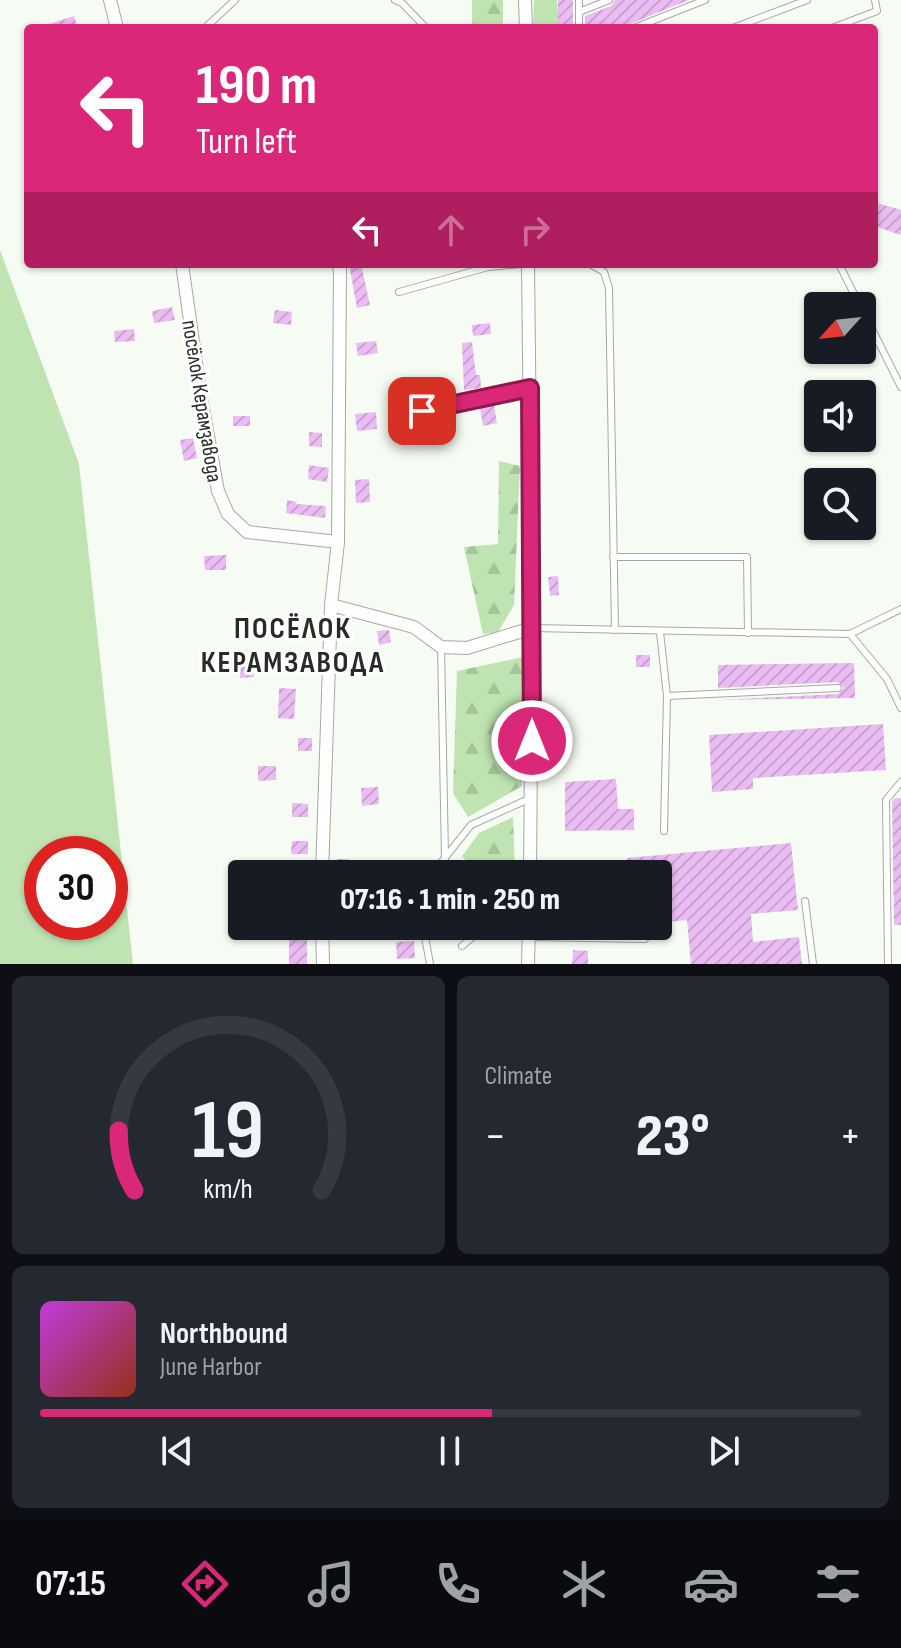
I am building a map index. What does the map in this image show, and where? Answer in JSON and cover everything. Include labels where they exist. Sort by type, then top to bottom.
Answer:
[{"type":"street","points":[[110,0],[116,24]]},
{"type":"street","points":[[525,0],[526,24]]},
{"type":"street","name":"посёлок Керамзавода","points":[[183,268],[218,491],[228,514],[247,532],[338,542]]},
{"type":"street","points":[[322,860],[331,605],[338,542],[338,268]]},
{"type":"street","points":[[528,268],[532,628],[530,860]]},
{"type":"street","points":[[331,605],[414,627],[441,647],[467,648],[532,628]]},
{"type":"street","points":[[322,940],[323,964]]},
{"type":"street","points":[[528,964],[529,940]]},
{"type":"lane","points":[[209,24],[235,0]]},
{"type":"lane","points":[[395,0],[422,24]]},
{"type":"lane","points":[[579,0],[579,24]]},
{"type":"lane","points":[[579,12],[609,0]]},
{"type":"lane","points":[[644,24],[705,0]]},
{"type":"lane","points":[[744,24],[807,0]]},
{"type":"lane","points":[[843,24],[877,11],[875,0]]},
{"type":"lane","points":[[399,292],[484,268]]},
{"type":"lane","points":[[597,268],[604,272],[609,288],[615,630]]},
{"type":"lane","points":[[841,268],[853,292]]},
{"type":"lane","points":[[876,338],[901,387]]},
{"type":"lane","points":[[422,411],[530,388]]},
{"type":"lane","points":[[613,557],[747,557],[748,633]]},
{"type":"lane","points":[[532,628],[850,634],[901,609]]},
{"type":"lane","points":[[660,632],[667,696],[664,831]]},
{"type":"lane","points":[[850,634],[887,679],[901,708]]},
{"type":"lane","points":[[441,647],[445,858]]},
{"type":"lane","points":[[667,696],[838,688]]},
{"type":"lane","points":[[888,964],[886,800],[901,782]]},
{"type":"lane","points":[[445,858],[471,825],[531,798]]},
{"type":"lane","points":[[805,901],[813,964]]},
{"type":"lane","points":[[426,940],[430,964]]},
{"type":"lane","points":[[462,946],[469,940]]},
{"type":"green space","points":[[472,0],[503,0],[503,24],[472,24]]},
{"type":"green space","points":[[534,0],[557,0],[559,24],[533,24]]},
{"type":"green space","points":[[0,250],[79,464],[119,836],[24,836],[24,940],[128,940],[128,918],[133,964],[0,964]]},
{"type":"green space","points":[[499,461],[520,466],[514,605],[498,632],[483,634],[464,547],[498,544]]},
{"type":"green space","points":[[523,657],[522,786],[468,817],[453,793],[457,671]]},
{"type":"green space","points":[[513,817],[515,860],[466,860],[462,856],[479,833]]},
{"type":"building","points":[[558,0],[573,0],[573,24],[558,24]]},
{"type":"building","points":[[615,0],[689,0],[630,24],[585,24],[585,16],[611,6]]},
{"type":"building","points":[[74,16],[77,24],[49,24]]},
{"type":"building","points":[[878,203],[901,210],[901,235],[878,227]]},
{"type":"building","points":[[350,268],[362,268],[370,305],[357,308]]},
{"type":"building","points":[[172,307],[175,320],[154,323],[152,311]]},
{"type":"building","points":[[275,310],[292,312],[291,325],[273,323]]},
{"type":"building","points":[[490,323],[491,334],[473,336],[472,325]]},
{"type":"building","points":[[134,329],[135,341],[115,342],[114,331]]},
{"type":"building","points":[[376,341],[378,353],[358,356],[356,343]]},
{"type":"building","points":[[472,342],[476,375],[480,375],[481,388],[464,390],[462,343]]},
{"type":"building","points":[[494,405],[497,423],[483,426],[480,408]]},
{"type":"building","points":[[376,412],[377,429],[357,431],[355,414]]},
{"type":"building","points":[[233,416],[250,416],[250,426],[233,426]]},
{"type":"building","points":[[309,432],[322,433],[322,447],[309,446]]},
{"type":"building","points":[[193,438],[197,458],[184,461],[180,440]]},
{"type":"building","points":[[309,465],[329,468],[327,482],[308,479]]},
{"type":"building","points":[[369,479],[370,502],[356,503],[355,480]]},
{"type":"building","points":[[287,500],[296,504],[326,506],[325,518],[286,513]]},
{"type":"building","points":[[226,555],[226,570],[205,570],[204,556]]},
{"type":"building","points":[[558,576],[559,595],[550,596],[548,577]]},
{"type":"building","points":[[308,627],[310,638],[288,641],[286,631]]},
{"type":"building","points":[[389,630],[391,642],[379,645],[377,631]]},
{"type":"building","points":[[636,655],[650,655],[650,667],[636,667]]},
{"type":"building","points":[[854,663],[855,698],[718,700],[838,694],[844,688],[838,682],[718,688],[718,665]]},
{"type":"building","points":[[239,666],[253,666],[254,677],[240,678]]},
{"type":"building","points":[[279,688],[296,689],[294,719],[278,718]]},
{"type":"building","points":[[883,724],[886,770],[753,778],[753,789],[712,792],[709,735]]},
{"type":"building","points":[[298,738],[312,738],[312,751],[298,751]]},
{"type":"building","points":[[258,766],[276,766],[276,780],[258,781]]},
{"type":"building","points":[[616,779],[618,809],[634,809],[634,830],[565,831],[565,782]]},
{"type":"building","points":[[378,787],[379,804],[362,806],[361,788]]},
{"type":"building","points":[[895,798],[901,798],[901,925],[894,925],[892,802]]},
{"type":"building","points":[[292,803],[308,804],[308,817],[292,817]]},
{"type":"building","points":[[292,841],[308,841],[308,854],[291,854]]},
{"type":"building","points":[[791,843],[798,910],[751,914],[753,942],[799,937],[802,964],[691,964],[687,920],[672,922],[672,860],[627,858]]},
{"type":"building","points":[[289,940],[307,940],[307,964],[289,964]]},
{"type":"building","points":[[414,941],[415,958],[397,959],[396,942]]},
{"type":"building","points":[[573,950],[588,951],[588,964],[572,964]]},
{"type":"district","name":"ПОСЁЛОК КЕРАМЗАВОДА","points":[[293,645]]},
{"type":"route","points":[[422,411],[530,388],[532,741]]}]
